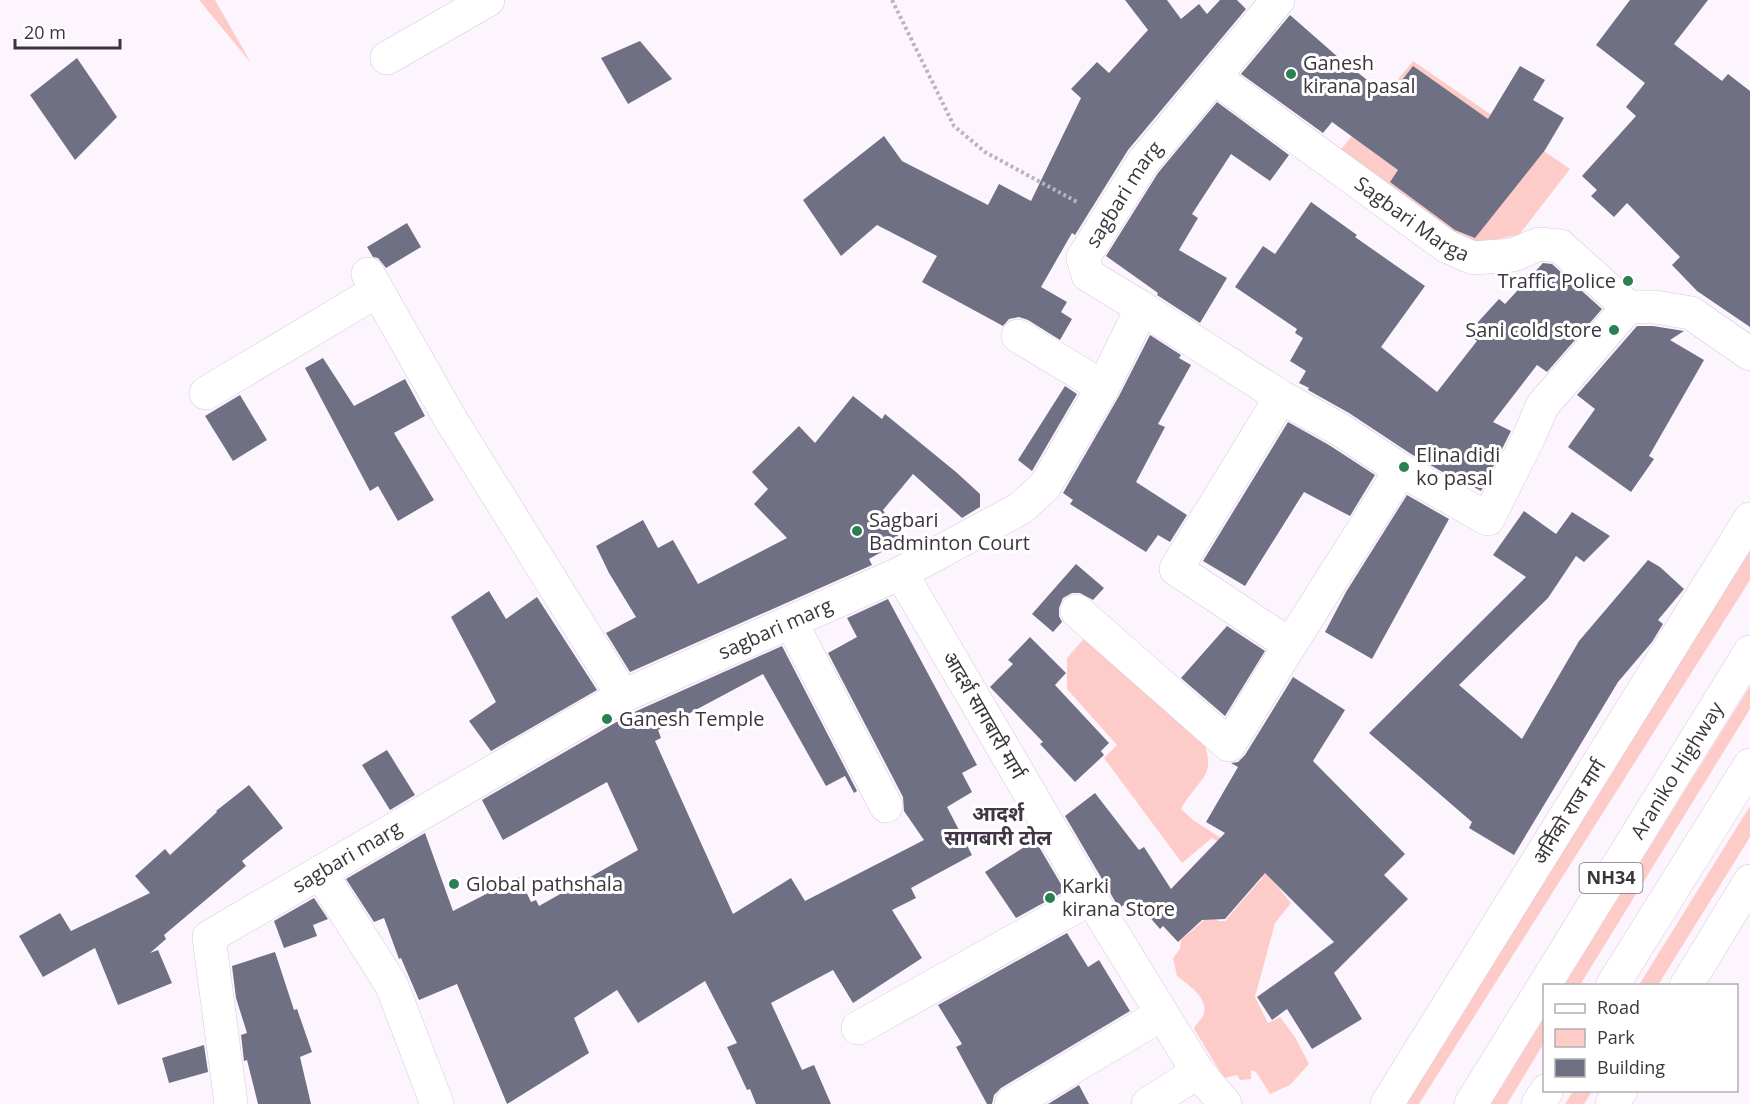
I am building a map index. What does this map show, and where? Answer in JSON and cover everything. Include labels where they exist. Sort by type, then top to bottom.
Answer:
[{"type":"main road","points":[[387,58],[488,0]]},
{"type":"main road","name":"sagbari marg","points":[[231,1104],[209,937],[624,696],[901,573],[1021,508],[1045,486],[1103,387],[1142,308],[1088,275],[1083,258],[1143,162],[1278,0]]},
{"type":"main road","name":"Sagbari Marga","points":[[1214,77],[1446,246],[1473,258],[1513,255],[1539,244],[1560,246],[1628,307]]},
{"type":"main road","points":[[206,393],[373,283],[451,420],[624,696]]},
{"type":"main road","points":[[1142,308],[1281,397],[1339,429],[1401,470],[1488,519],[1542,406],[1628,307],[1654,307],[1690,313],[1750,354]]},
{"type":"main road","points":[[1018,336],[1103,387]]},
{"type":"main road","points":[[1281,397],[1176,569],[1290,645]]},
{"type":"main road","points":[[1077,611],[1229,745],[1401,470]]},
{"type":"main road","name":"अर्निको राज मार्ग","points":[[1387,1104],[1750,519]]},
{"type":"main road","name":"आदर्श सागबारी मार्ग","points":[[901,573],[1091,898],[1198,1072],[1225,1104]]},
{"type":"main road","points":[[791,622],[886,806]]},
{"type":"main road","name":"Araniko Highway","points":[[1545,984],[1750,652]]},
{"type":"main road","name":"NH34","points":[[1613,984],[1750,765]]},
{"type":"main road","points":[[320,872],[392,986],[437,1104]]},
{"type":"main road","points":[[1687,984],[1750,881]]},
{"type":"main road","points":[[858,1028],[1091,898]]},
{"type":"main road","name":"Araniko Highway","points":[[1471,1104],[1543,987]]},
{"type":"main road","points":[[1011,1104],[1162,1014]]},
{"type":"main road","points":[[1148,1104],[1198,1072]]},
{"type":"path","points":[[892,0],[954,126],[985,152],[1107,218]]},
{"type":"green space","points":[[199,0],[215,0],[251,63]]},
{"type":"green space","points":[[1413,61],[1570,169],[1519,235],[1471,244],[1338,153]]},
{"type":"green space","points":[[1750,537],[1750,580],[1419,1104],[1400,1104]]},
{"type":"green space","points":[[1088,634],[1201,735],[1206,749],[1208,768],[1181,809],[1193,820],[1258,862],[1291,903],[1275,923],[1255,997],[1268,1023],[1280,1017],[1295,1037],[1309,1064],[1290,1085],[1270,1094],[1256,1072],[1251,1070],[1251,1079],[1240,1080],[1237,1075],[1224,1078],[1194,1029],[1203,1015],[1203,1002],[1196,992],[1177,976],[1173,958],[1180,949],[1181,940],[1210,915],[1218,921],[1225,921],[1262,878],[1255,866],[1212,838],[1182,863],[1104,758],[1117,745],[1067,689],[1067,658]]},
{"type":"green space","points":[[1750,686],[1750,709],[1581,984],[1565,984]]},
{"type":"green space","points":[[1750,806],[1750,837],[1659,984],[1640,984]]},
{"type":"green space","points":[[1543,1019],[1543,1045],[1507,1104],[1491,1104]]},
{"type":"green space","points":[[1573,1092],[1591,1092],[1584,1104],[1565,1104]]},
{"type":"building","points":[[1125,0],[1167,0],[1181,19],[1199,4],[1207,14],[1220,0],[1237,0],[1246,9],[1128,150],[1075,235],[1072,233],[1041,287],[1067,302],[1061,312],[1072,319],[1060,340],[1019,317],[1009,319],[1003,326],[922,282],[937,256],[877,225],[841,256],[803,200],[884,136],[902,161],[988,205],[999,184],[1031,201],[1081,98],[1071,89],[1097,62],[1109,73],[1148,30]]},
{"type":"building","points":[[1630,0],[1708,0],[1674,44],[1722,81],[1728,74],[1750,91],[1750,327],[1697,291],[1672,265],[1680,257],[1627,203],[1614,217],[1591,196],[1597,190],[1582,176],[1636,116],[1626,107],[1645,83],[1596,45]]},
{"type":"building","points":[[1290,15],[1339,58],[1389,97],[1413,66],[1488,119],[1520,66],[1545,80],[1533,100],[1564,118],[1545,150],[1475,238],[1455,230],[1390,182],[1398,170],[1332,122],[1323,133],[1241,74]]},
{"type":"building","points":[[640,41],[672,79],[628,104],[601,58]]},
{"type":"building","points":[[77,58],[117,117],[75,160],[30,95]]},
{"type":"building","points":[[1217,102],[1289,155],[1270,181],[1231,154],[1192,214],[1198,218],[1179,250],[1227,278],[1200,323],[1157,295],[1158,293],[1106,256],[1158,173]]},
{"type":"building","points":[[1311,202],[1357,235],[1355,237],[1425,286],[1381,347],[1437,392],[1477,341],[1468,333],[1499,299],[1505,304],[1543,263],[1552,264],[1602,309],[1547,372],[1537,365],[1493,422],[1511,431],[1481,491],[1468,484],[1467,486],[1411,454],[1299,383],[1306,371],[1290,361],[1303,338],[1295,333],[1297,329],[1235,287],[1263,246],[1275,254]]},
{"type":"building","points":[[407,223],[421,247],[386,268],[378,258],[373,257],[367,247]]},
{"type":"building","points":[[1637,326],[1684,331],[1670,340],[1704,360],[1649,456],[1654,459],[1631,492],[1568,447],[1595,409],[1577,395]]},
{"type":"building","points":[[1150,335],[1181,355],[1179,358],[1191,365],[1158,424],[1165,427],[1136,482],[1187,515],[1170,542],[1158,535],[1146,552],[1070,504],[1073,500],[1063,493],[1119,396]]},
{"type":"building","points":[[323,358],[354,406],[405,379],[425,416],[394,433],[434,500],[398,521],[378,486],[370,491],[305,368]]},
{"type":"building","points":[[1065,386],[1077,394],[1032,471],[1018,460]]},
{"type":"building","points":[[240,395],[267,440],[233,461],[205,416]]},
{"type":"building","points":[[853,396],[882,419],[885,414],[956,472],[980,494],[980,507],[962,518],[913,474],[883,510],[901,541],[869,559],[872,565],[630,672],[606,633],[636,617],[609,573],[596,546],[643,520],[658,548],[673,540],[698,584],[787,538],[754,504],[768,489],[752,472],[799,426],[815,443]]},
{"type":"building","points":[[1288,422],[1375,475],[1350,516],[1304,492],[1245,586],[1203,561]]},
{"type":"building","points":[[1407,495],[1449,519],[1372,659],[1325,632],[1346,592]]},
{"type":"building","points":[[1524,511],[1556,534],[1572,512],[1610,536],[1584,562],[1576,556],[1548,598],[1459,685],[1522,739],[1579,641],[1648,560],[1660,567],[1684,589],[1658,620],[1663,624],[1652,642],[1618,682],[1514,855],[1469,828],[1472,822],[1369,733],[1526,577],[1493,555]]},
{"type":"building","points":[[1076,564],[1104,588],[1093,600],[1080,593],[1072,593],[1063,598],[1059,608],[1062,622],[1053,632],[1032,614]]},
{"type":"building","points":[[489,591],[506,619],[537,597],[597,690],[491,751],[469,721],[496,702],[451,617]]},
{"type":"building","points":[[888,599],[977,765],[962,773],[972,792],[947,807],[972,855],[911,888],[916,898],[892,910],[922,958],[853,1003],[833,970],[771,1003],[802,1070],[814,1065],[831,1104],[756,1104],[727,1047],[737,1043],[705,981],[638,1023],[617,990],[574,1018],[589,1053],[507,1104],[457,984],[419,1000],[401,958],[399,959],[384,918],[374,922],[346,879],[425,833],[453,911],[519,877],[531,902],[536,900],[539,906],[638,850],[607,782],[503,840],[482,800],[632,713],[782,646],[857,791],[854,793],[845,776],[826,786],[763,674],[658,730],[661,738],[655,741],[733,914],[791,878],[805,901],[924,840],[904,811],[903,797],[828,653],[857,637],[847,618]]},
{"type":"building","points":[[1227,626],[1265,651],[1225,716],[1181,678]]},
{"type":"building","points":[[1030,637],[1066,673],[1055,685],[1109,743],[1101,751],[1104,755],[1075,782],[1040,744],[1043,742],[990,687],[1013,664],[1008,660]]},
{"type":"building","points":[[1293,677],[1345,710],[1313,761],[1405,854],[1384,875],[1408,899],[1334,973],[1362,1019],[1312,1049],[1287,1009],[1272,1020],[1257,997],[1334,942],[1265,873],[1225,919],[1202,920],[1178,942],[1163,926],[1160,929],[1134,899],[1119,908],[1065,816],[1095,793],[1139,850],[1144,847],[1171,889],[1225,833],[1206,822],[1238,767],[1231,763],[1238,762],[1245,755]]},
{"type":"building","points":[[387,750],[415,795],[390,810],[362,765]]},
{"type":"building","points":[[249,785],[283,828],[242,861],[246,866],[164,935],[166,939],[150,953],[158,950],[172,983],[118,1005],[95,948],[43,977],[19,936],[60,913],[71,931],[150,893],[135,876],[165,849],[170,855],[216,811]]},
{"type":"building","points":[[1035,840],[1065,891],[1016,918],[985,872]]},
{"type":"building","points":[[314,898],[328,919],[313,925],[317,936],[284,948],[274,921]]},
{"type":"building","points":[[1067,933],[1088,967],[1099,960],[1130,1011],[1001,1088],[994,1095],[992,1104],[987,1104],[956,1047],[962,1044],[938,1005]]},
{"type":"building","points":[[275,952],[294,1010],[297,1009],[312,1052],[300,1057],[311,1104],[258,1104],[247,1060],[244,1061],[241,1035],[247,1033],[236,998],[232,966]]},
{"type":"building","points":[[204,1045],[208,1072],[169,1083],[162,1058]]},
{"type":"building","points":[[1079,1085],[1089,1104],[1048,1104]]},
{"type":"place","name":"Ganesh kirana pasal","points":[[1291,74]]},
{"type":"place","name":"Traffic Police","points":[[1628,281]]},
{"type":"place","name":"Sani cold store","points":[[1614,330]]},
{"type":"place","name":"Elina didi ko pasal","points":[[1404,467]]},
{"type":"place","name":"Sagbari Badminton Court","points":[[857,531]]},
{"type":"place","name":"Ganesh Temple","points":[[607,719]]},
{"type":"place","name":"Global pathshala","points":[[454,884]]},
{"type":"place","name":"Karki kirana Store","points":[[1050,898]]},
{"type":"district","name":"आदर्श सागबारी टोल","points":[[998,826]]}]
